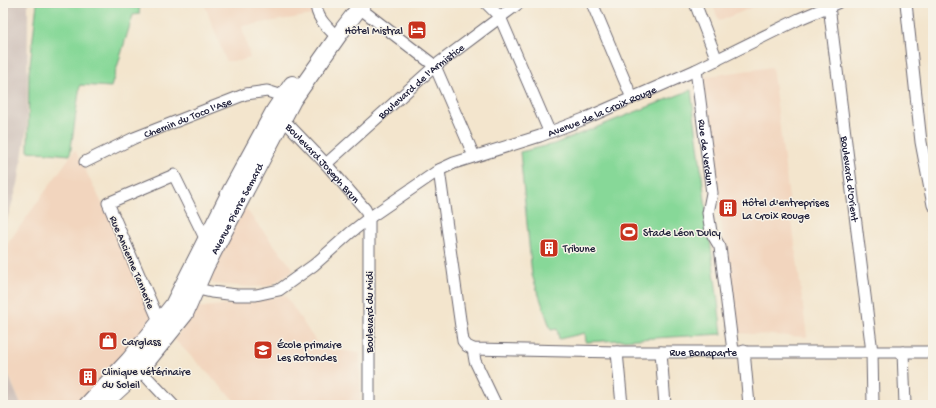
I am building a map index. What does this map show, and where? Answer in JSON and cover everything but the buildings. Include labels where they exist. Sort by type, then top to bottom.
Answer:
[{"type":"main road","name":"Avenue Pierre Semard","points":[[87,405],[129,360],[189,287],[289,98],[333,34],[356,4]]},
{"type":"main road","name":"Avenue Pierre Semard","points":[[102,405],[140,370],[189,308],[189,287],[206,240],[279,116]]},
{"type":"street","points":[[316,3],[316,10],[321,20],[333,34]]},
{"type":"street","points":[[486,3],[500,16],[549,132]]},
{"type":"street","name":"Boulevard de l'Armistice","points":[[326,164],[435,66],[519,3]]},
{"type":"street","points":[[592,3],[632,98]]},
{"type":"street","points":[[695,3],[717,60]]},
{"type":"street","points":[[906,3],[922,142],[933,205]]},
{"type":"street","points":[[356,4],[435,66],[474,156]]},
{"type":"street","name":"Avenue de la Croix Rouge","points":[[189,287],[211,292],[237,295],[256,294],[279,290],[314,265],[368,218],[439,170],[454,163],[584,119],[696,70],[786,25],[833,5]]},
{"type":"street","name":"Boulevard d'Orient","points":[[833,5],[872,352],[873,405]]},
{"type":"street","name":"Rue de Verdun","points":[[696,70],[712,193],[708,213],[711,232],[720,247],[749,405]]},
{"type":"street","name":"Chemin du Toco l'Ase","points":[[85,162],[134,138],[246,94],[267,91],[289,98]]},
{"type":"street","name":"Boulevard Joseph Brun","points":[[279,116],[326,164],[365,209],[368,218]]},
{"type":"street","points":[[439,170],[462,341],[473,349],[475,361],[496,405]]},
{"type":"street","name":"Rue Ancienne Tannerie","points":[[159,322],[108,203],[174,175],[206,240]]},
{"type":"street","name":"Boulevard du Midi","points":[[368,218],[369,405]]},
{"type":"street","name":"Rue Bonaparte","points":[[473,349],[617,352],[933,352]]},
{"type":"street","points":[[617,352],[622,405]]},
{"type":"street","points":[[661,352],[666,405]]},
{"type":"street","points":[[903,352],[905,405]]},
{"type":"street","points":[[140,370],[173,405]]},
{"type":"shaded area","points":[[3,3],[28,3],[27,127],[18,184],[3,232]]},
{"type":"shaded area","points":[[204,3],[313,3],[313,15],[242,26],[250,58],[239,61],[226,61]]},
{"type":"shaded area","points":[[712,3],[763,3],[719,21]]},
{"type":"shaded area","name":"Hôtel d'entreprises La Croix Rouge","points":[[772,67],[807,337],[736,333],[702,77]]},
{"type":"shaded area","points":[[75,150],[109,217],[154,319],[107,376],[76,405],[21,405],[3,359],[3,250]]},
{"type":"shaded area","points":[[244,207],[294,270],[270,286],[251,287],[214,284],[206,277]]},
{"type":"shaded area","name":"École primaire Les Rotondes","points":[[285,295],[320,348],[360,353],[360,405],[239,405],[175,340],[194,308],[253,302]]},
{"type":"shaded area","points":[[3,362],[21,405],[3,405]]},
{"type":"green space","points":[[37,3],[140,3],[139,14],[133,15],[111,87],[80,85],[70,155],[28,151],[29,73]]},
{"type":"green space","name":"Stade Léon Dulcy","points":[[691,90],[722,334],[586,342],[585,333],[559,339],[557,329],[551,330],[532,275],[520,152],[554,144]]},
{"type":"place","name":"Hôtel Mistral","points":[[417,30]]},
{"type":"place","name":"Hôtel d'entreprises La Croix Rouge","points":[[728,208]]},
{"type":"place","name":"Stade Léon Dulcy","points":[[629,232]]},
{"type":"place","name":"Tribune","points":[[549,248]]},
{"type":"place","name":"Carglass","points":[[108,341]]},
{"type":"place","name":"École primaire Les Rotondes","points":[[263,350]]},
{"type":"place","name":"Clinique vétérinaire du Soleil","points":[[88,377]]}]
